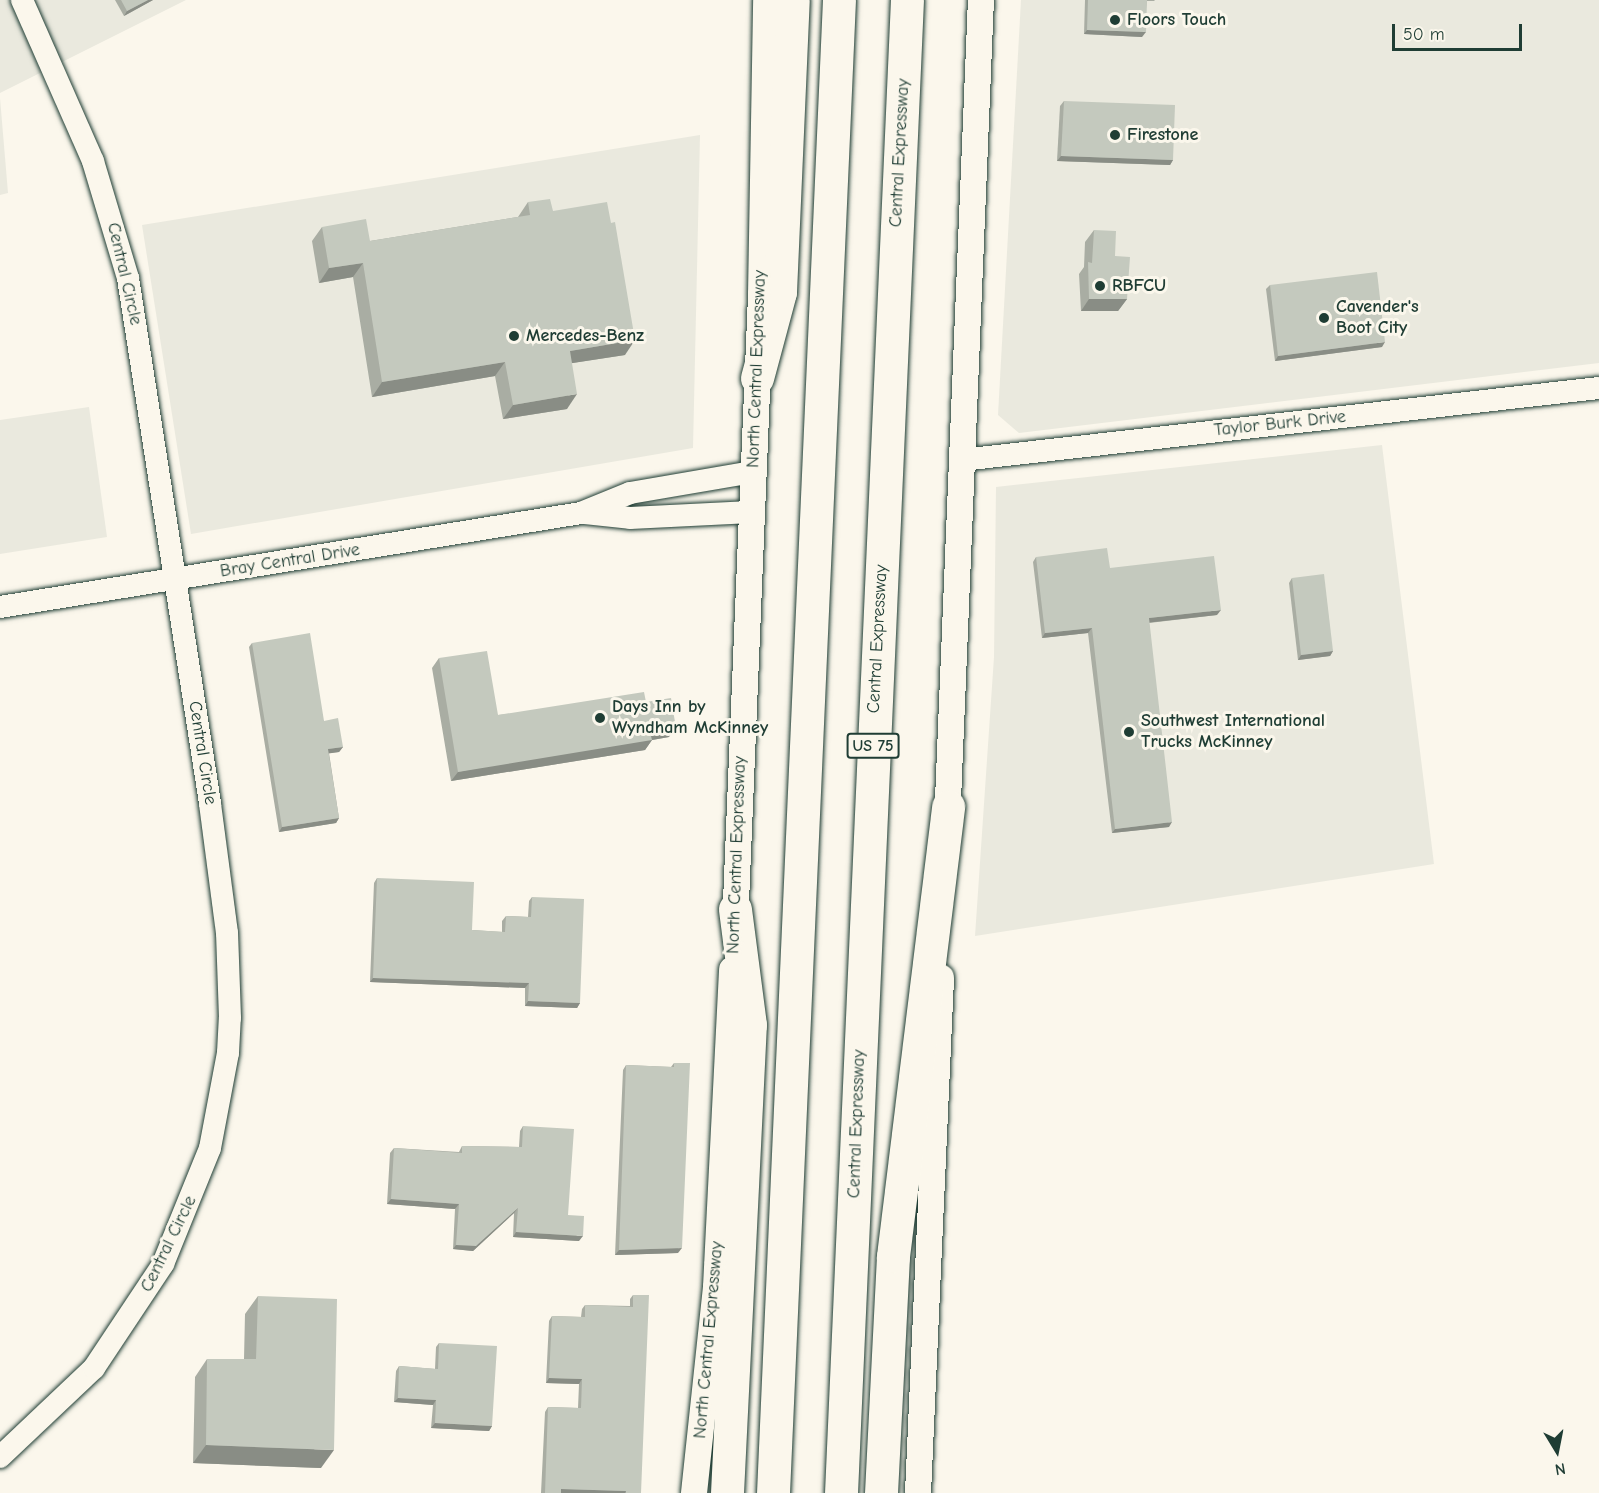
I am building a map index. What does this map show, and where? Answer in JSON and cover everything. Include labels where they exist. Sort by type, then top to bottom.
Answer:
[{"type":"highway","points":[[757,378],[780,292],[793,0]]},
{"type":"highway","points":[[773,1493],[839,0]]},
{"type":"highway","name":"Central Expressway","points":[[841,1493],[907,0]]},
{"type":"highway","points":[[881,1493],[893,1256],[948,806]]},
{"type":"highway","points":[[727,1493],[750,1024],[735,909]]},
{"type":"main road","name":"North Central Expressway","points":[[694,1493],[716,1287],[735,909],[757,378],[766,0]]},
{"type":"main road","points":[[918,1493],[981,0]]},
{"type":"street","name":"Central Circle","points":[[0,1457],[71,1394],[122,1331],[172,1245],[197,1187],[219,1114],[230,1018],[227,933],[176,580],[128,278],[93,161],[22,0]]},
{"type":"street","name":"Taylor Burk Drive","points":[[962,460],[1599,388]]},
{"type":"street","name":"Bray Central Drive","points":[[0,607],[581,513],[630,493],[753,472]]},
{"type":"street","name":"Bray Central Drive","points":[[581,513],[630,518],[751,512]]},
{"type":"shaded area","points":[[0,0],[186,0],[0,93]]},
{"type":"shaded area","points":[[1021,0],[1599,0],[1599,363],[1019,433],[998,415]]},
{"type":"shaded area","points":[[0,98],[8,193],[0,195]]},
{"type":"shaded area","points":[[700,135],[693,448],[191,534],[142,225]]},
{"type":"shaded area","points":[[89,407],[107,537],[0,554],[0,420]]},
{"type":"shaded area","points":[[1382,445],[1434,864],[975,936],[994,657],[996,487]]},
{"type":"building","points":[[121,0],[148,0],[127,11]]},
{"type":"building","points":[[1088,0],[1147,0],[1146,32],[1087,30]]},
{"type":"building","name":"Firestone","points":[[1064,101],[1175,105],[1173,160],[1061,156]]},
{"type":"building","points":[[550,199],[553,211],[607,202],[611,223],[615,222],[635,340],[570,351],[577,394],[513,405],[505,362],[382,382],[363,263],[329,268],[322,227],[366,219],[370,241],[530,215],[528,202]]},
{"type":"building","points":[[1094,230],[1116,231],[1115,256],[1130,257],[1127,299],[1089,299],[1088,262],[1092,263]]},
{"type":"building","name":"Cavender's Boot City","points":[[1377,272],[1385,342],[1278,356],[1270,285]]},
{"type":"building","name":"Southwest International Trucks McKinney","points":[[1107,548],[1110,568],[1214,556],[1221,610],[1149,618],[1172,822],[1115,829],[1092,628],[1045,633],[1036,557]]},
{"type":"building","points":[[1324,574],[1333,651],[1301,655],[1292,578]]},
{"type":"building","points":[[310,633],[324,721],[338,718],[343,747],[328,749],[339,818],[282,827],[252,643]]},
{"type":"building","name":"Days Inn by Wyndham McKinney","points":[[487,651],[498,715],[644,692],[646,702],[671,698],[676,728],[650,732],[652,740],[458,772],[439,658]]},
{"type":"building","points":[[377,878],[474,882],[472,930],[505,932],[506,916],[531,917],[532,897],[584,899],[580,1003],[528,1001],[529,983],[373,978]]},
{"type":"building","points":[[674,1063],[690,1063],[682,1248],[619,1250],[626,1065],[674,1067]]},
{"type":"building","points":[[523,1126],[574,1129],[568,1215],[584,1216],[583,1236],[516,1232],[518,1208],[476,1246],[456,1245],[459,1204],[391,1199],[394,1148],[462,1153],[462,1146],[522,1147]]},
{"type":"building","points":[[633,1295],[649,1295],[641,1493],[561,1489],[561,1493],[545,1493],[548,1407],[581,1408],[582,1379],[549,1378],[552,1316],[585,1317],[585,1305],[633,1307]]},
{"type":"building","points":[[258,1296],[337,1299],[334,1450],[206,1445],[207,1359],[256,1359]]},
{"type":"building","points":[[439,1343],[497,1346],[492,1426],[435,1423],[436,1400],[398,1398],[399,1366],[438,1369]]},
{"type":"place","name":"Floors Touch","points":[[1115,20]]},
{"type":"place","name":"Firestone","points":[[1115,135]]},
{"type":"place","name":"RBFCU","points":[[1100,286]]},
{"type":"place","name":"Cavender's Boot City","points":[[1324,318]]},
{"type":"place","name":"Mercedes-Benz","points":[[514,336]]},
{"type":"place","name":"Days Inn by Wyndham McKinney","points":[[600,718]]},
{"type":"place","name":"Southwest International Trucks McKinney","points":[[1129,732]]}]
